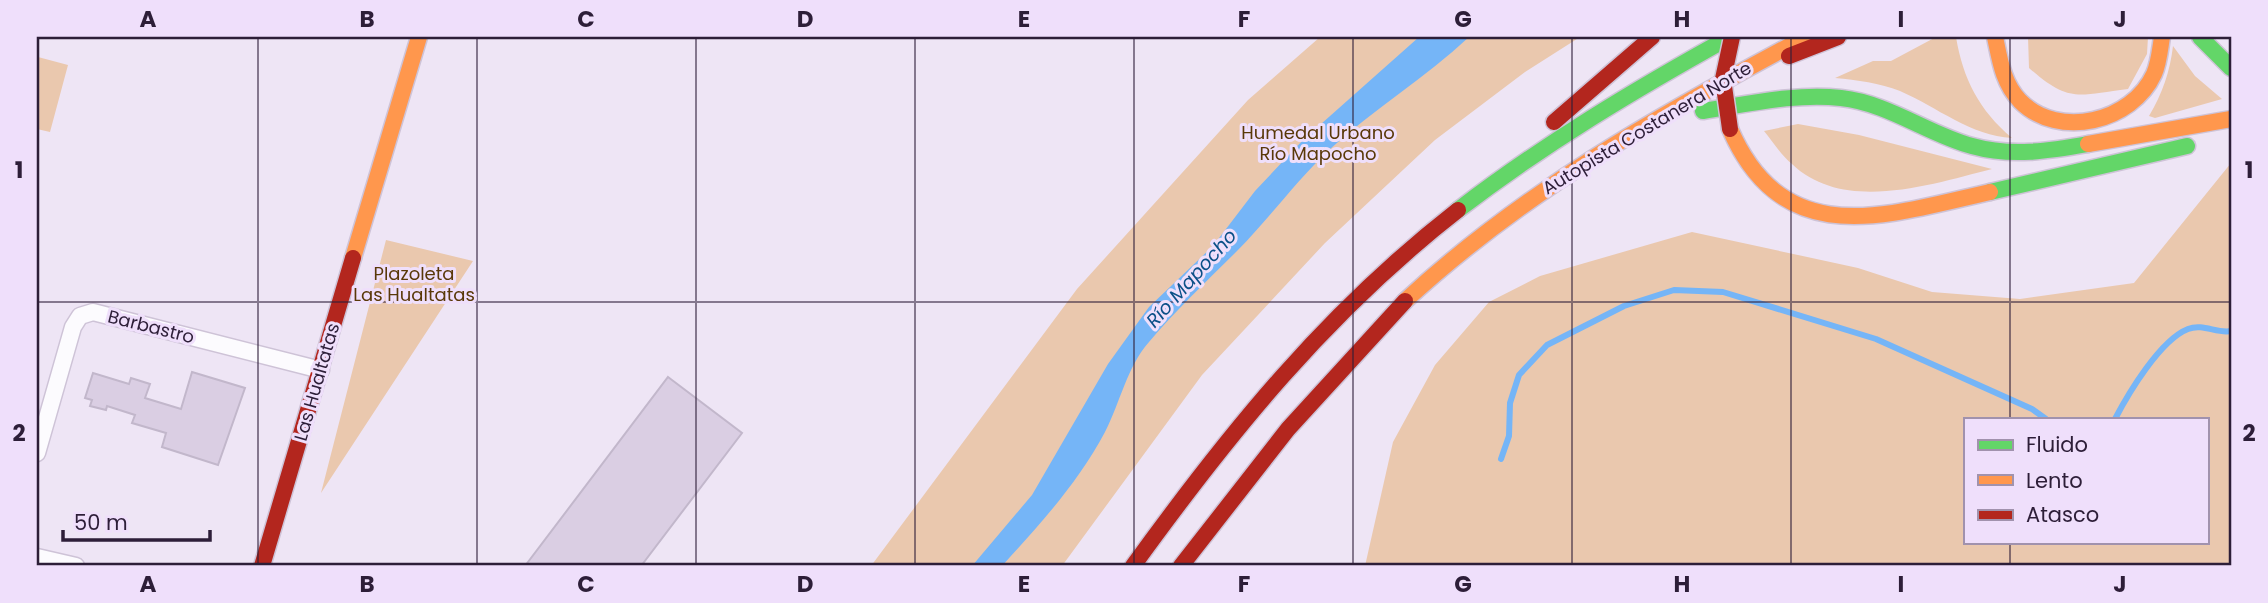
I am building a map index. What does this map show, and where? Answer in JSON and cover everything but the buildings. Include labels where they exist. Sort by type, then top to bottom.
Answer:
[{"type":"main road","name":"Las Hualtatas","points":[[262,566],[419,37]]},
{"type":"main road","points":[[1510,168],[1553,123],[1652,37]]},
{"type":"main road","points":[[1731,37],[1723,79],[1730,129],[1746,163],[1782,197],[1814,212],[1855,219],[1884,216],[2219,138]]},
{"type":"main road","name":"Autopista Costanera Norte","points":[[1133,566],[1237,426],[1326,326],[1409,248],[1510,168],[1607,105],[1731,37]]},
{"type":"main road","name":"Autopista Costanera Norte","points":[[1181,566],[1292,424],[1361,345],[1423,284],[1525,201],[1640,129],[1806,37]]},
{"type":"main road","points":[[1737,74],[1838,37]]},
{"type":"main road","points":[[1994,37],[1997,63],[2009,89],[2018,100],[2048,119],[2073,124],[2111,117],[2137,98],[2154,73],[2162,37]]},
{"type":"main road","points":[[2200,37],[2231,68]]},
{"type":"main road","points":[[1640,129],[1730,105],[1821,95],[1877,107],[1972,146],[2035,154],[2231,119]]},
{"type":"street","name":"Barbastro","points":[[37,453],[73,327],[80,316],[93,312],[321,370]]},
{"type":"street","points":[[37,557],[76,566]]},
{"type":"green space","name":"Humedal Urbano Río Mapocho","points":[[1320,37],[1580,37],[1525,72],[1435,140],[1325,243],[1202,375],[1062,566],[871,566],[1077,289],[1248,100]]},
{"type":"green space","points":[[1936,37],[1956,37],[1963,67],[1974,93],[1990,116],[2012,138],[1982,132],[1892,88],[1835,78],[1873,61],[1891,61]]},
{"type":"green space","points":[[2028,37],[2148,37],[2147,54],[2128,89],[2075,94],[2055,87],[2029,68]]},
{"type":"green space","points":[[2173,46],[2195,76],[2222,99],[2155,118],[2149,116],[2165,82]]},
{"type":"green space","points":[[38,57],[68,65],[50,132],[37,129]]},
{"type":"green space","points":[[1798,124],[1859,135],[1992,169],[1943,182],[1889,191],[1862,192],[1837,188],[1813,179],[1792,164],[1764,131]]},
{"type":"green space","points":[[2231,163],[2231,566],[1365,566],[1393,442],[1435,365],[1489,302],[1540,276],[1692,232],[1858,268],[1932,292],[2020,299],[2134,283]]},
{"type":"green space","name":"Plazoleta Las Hualtatas","points":[[386,240],[473,261],[321,493]]},
{"type":"water","name":"Río Mapocho","points":[[1419,37],[1469,37],[1346,135],[1305,174],[1249,239],[1170,318],[1141,352],[1094,451],[1071,486],[1044,519],[1002,566],[972,566],[1032,495],[1108,364],[1149,307],[1213,246],[1255,191],[1303,140]]},
{"type":"waterway","points":[[1501,459],[1509,436],[1510,403],[1519,375],[1547,345],[1624,306],[1674,290],[1723,292],[1876,339],[2032,409],[2045,418]]},
{"type":"waterway","points":[[2116,418],[2146,369],[2177,335],[2194,327],[2231,331]]},
{"type":"traffic: fast","points":[[1458,210],[1591,118],[1730,37]]},
{"type":"traffic: fast","points":[[2200,37],[2231,68]]},
{"type":"traffic: fast","points":[[1703,111],[1789,98],[1841,98],[1875,106],[1956,141],[1987,149],[2030,152],[2088,144]]},
{"type":"traffic: fast","points":[[1990,192],[2187,146]]},
{"type":"traffic: slow","points":[[353,258],[419,37]]},
{"type":"traffic: slow","points":[[1405,301],[1498,224],[1597,156],[1806,37]]},
{"type":"traffic: slow","points":[[1995,37],[2006,79],[2020,101],[2036,113],[2054,120],[2074,122],[2112,114],[2144,91],[2156,70],[2162,37]]},
{"type":"traffic: slow","points":[[2088,144],[2231,119]]},
{"type":"traffic: slow","points":[[1730,129],[1752,168],[1779,194],[1809,209],[1842,216],[1877,215],[1990,192]]},
{"type":"traffic: jam","points":[[1554,122],[1652,37]]},
{"type":"traffic: jam","points":[[1730,129],[1723,79],[1732,37]]},
{"type":"traffic: jam","points":[[1789,56],[1838,37]]},
{"type":"traffic: jam","points":[[1133,566],[1244,421],[1323,332],[1410,249],[1458,210]]},
{"type":"traffic: jam","points":[[262,566],[353,258]]},
{"type":"traffic: jam","points":[[1181,566],[1288,429],[1405,301]]}]
